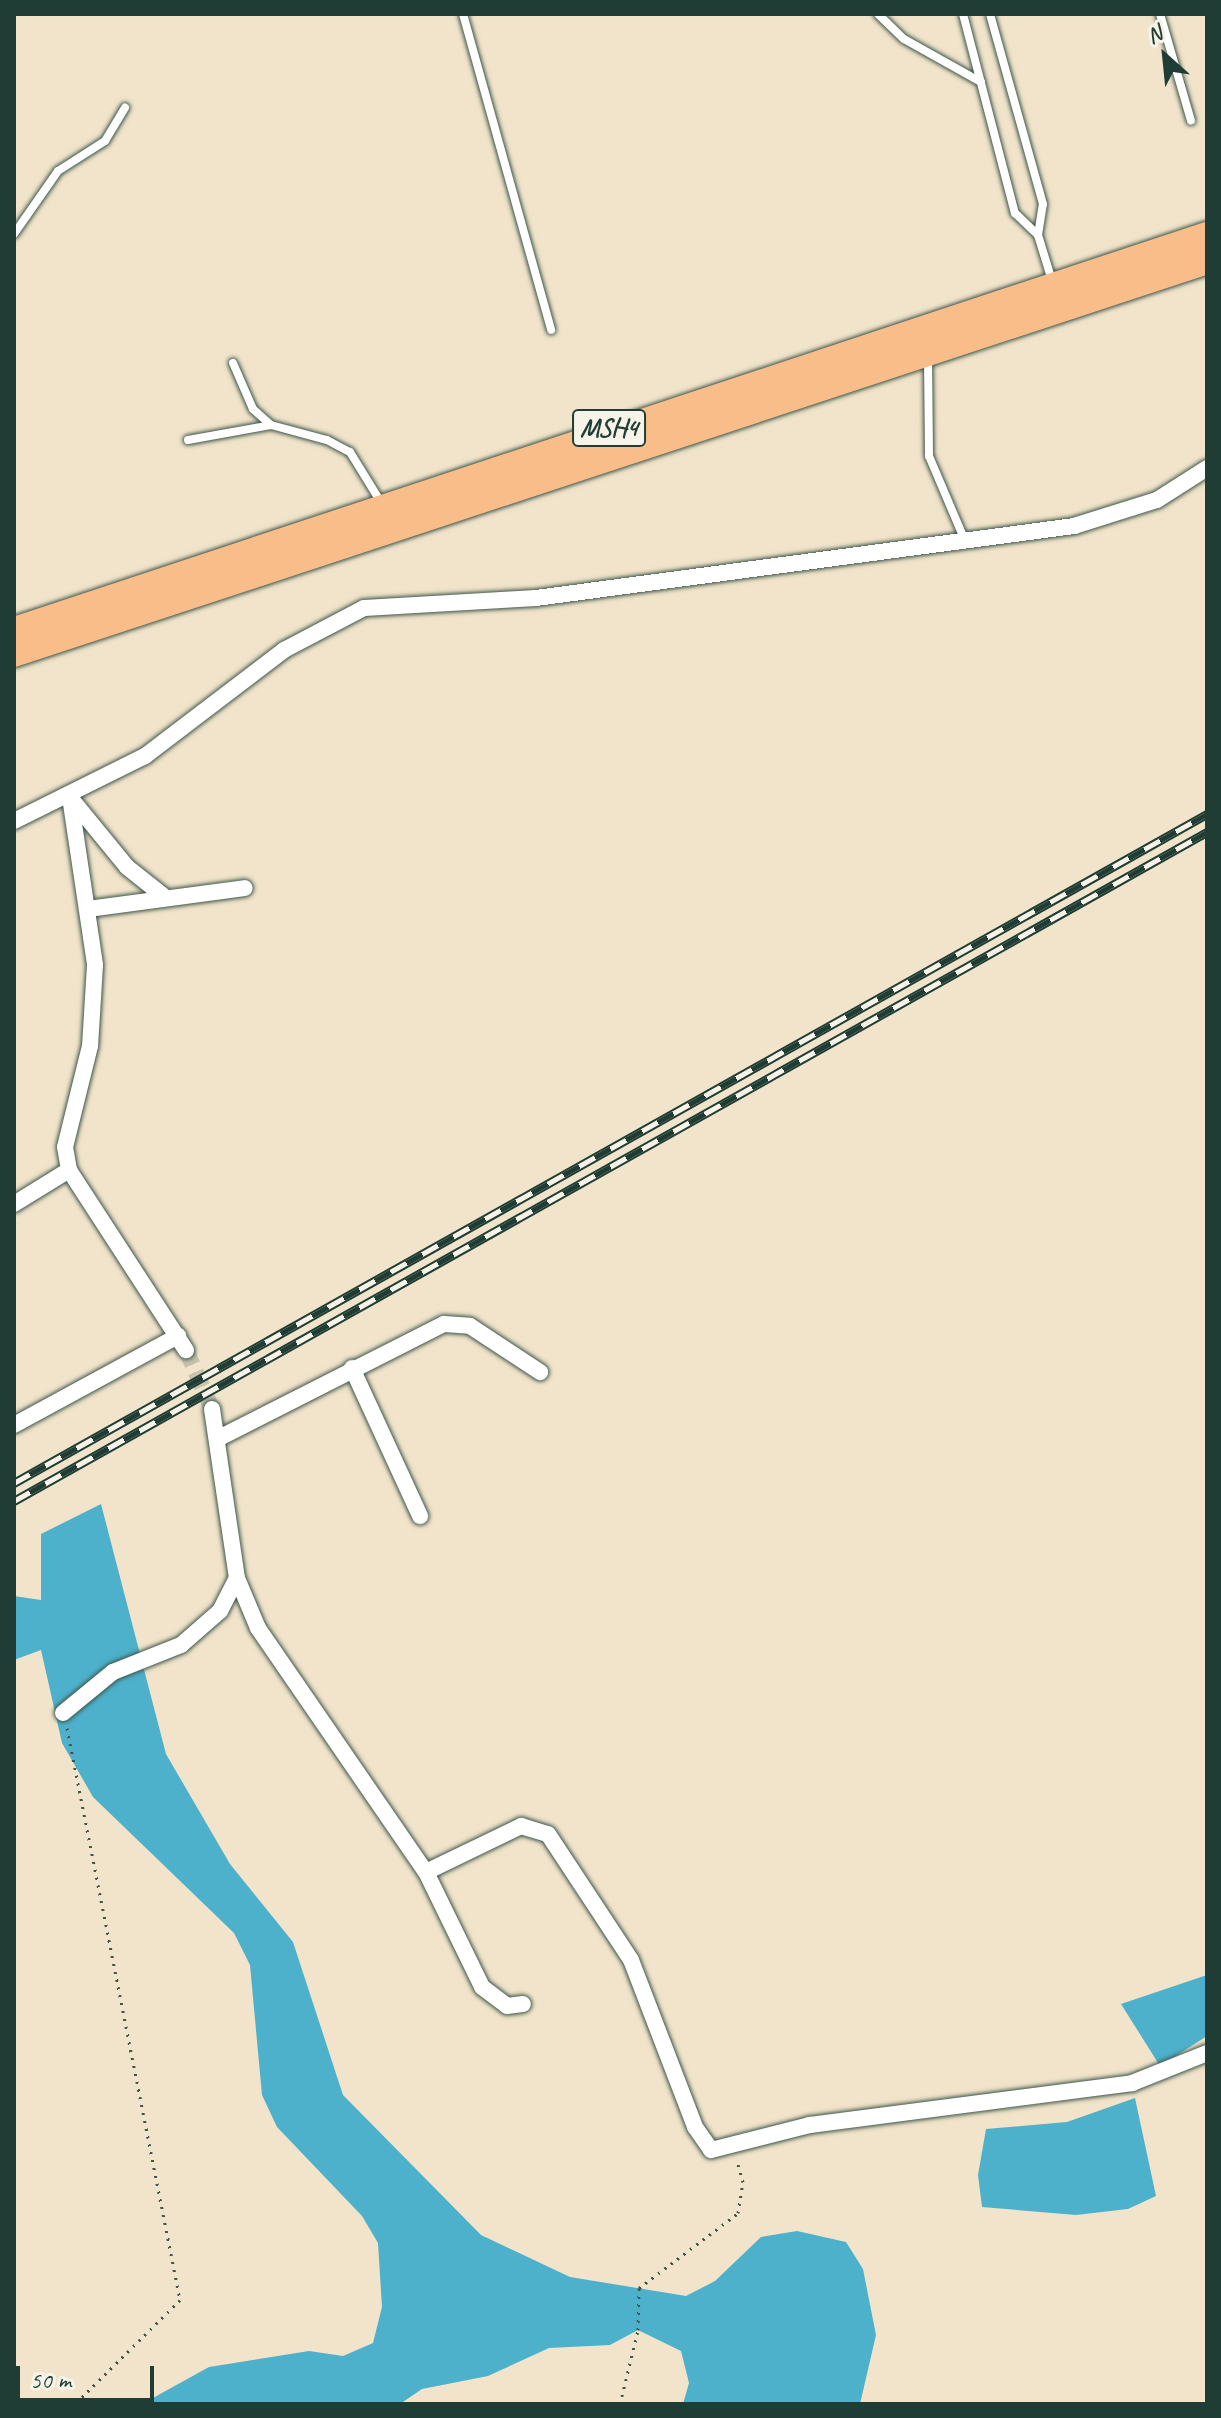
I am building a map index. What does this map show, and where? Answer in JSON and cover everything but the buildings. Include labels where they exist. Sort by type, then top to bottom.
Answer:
[{"type":"main road","name":"MSH4","points":[[14,654],[129,603],[281,551],[928,349],[1057,299],[1207,235]]},
{"type":"main road","name":"MSH4","points":[[281,551],[382,504],[1057,299],[1207,261]]},
{"type":"main road","name":"MSH4","points":[[14,630],[129,603]]},
{"type":"street","points":[[14,821],[70,797],[145,756],[284,650],[364,608],[536,598],[1074,526],[1157,500],[1207,468]]},
{"type":"street","points":[[70,797],[127,867],[166,898]]},
{"type":"street","points":[[14,1425],[182,1343],[69,1170],[69,1120],[91,1032],[95,965],[70,797]]},
{"type":"street","points":[[88,909],[245,888]]},
{"type":"street","points":[[14,1204],[69,1170]]},
{"type":"street","points":[[221,1437],[352,1368],[457,1323],[540,1372]]},
{"type":"street","points":[[352,1368],[420,1516]]},
{"type":"street","points":[[212,1409],[221,1437],[237,1578],[258,1628],[426,1872],[482,1987],[507,2006],[523,2004]]},
{"type":"street","points":[[63,1713],[113,1672],[158,1653],[204,1627],[237,1578]]},
{"type":"street","points":[[426,1872],[521,1826],[548,1834],[631,1960],[701,2140],[711,2150],[733,2148],[810,2125],[1132,2083],[1207,2053]]},
{"type":"lane","points":[[463,14],[551,330]]},
{"type":"lane","points":[[878,14],[904,39],[981,82]]},
{"type":"lane","points":[[963,14],[1015,213],[1038,235]]},
{"type":"lane","points":[[990,14],[1043,204],[1038,235],[1057,299]]},
{"type":"lane","points":[[1160,14],[1191,121]]},
{"type":"lane","points":[[14,234],[58,171],[105,141],[125,108]]},
{"type":"lane","points":[[928,349],[929,456],[966,542]]},
{"type":"lane","points":[[233,363],[253,409],[271,425],[350,452],[382,504]]},
{"type":"lane","points":[[188,440],[271,425]]},
{"type":"path","points":[[63,1713],[88,1808],[180,2300],[75,2404]]},
{"type":"path","points":[[620,2404],[638,2330],[639,2288],[738,2213],[743,2182],[733,2148]]},
{"type":"water","points":[[101,1504],[166,1754],[230,1864],[293,1942],[343,2095],[481,2235],[570,2277],[686,2296],[715,2281],[761,2237],[797,2231],[846,2242],[863,2269],[876,2335],[860,2404],[683,2404],[689,2383],[681,2351],[638,2330],[610,2345],[549,2348],[488,2376],[422,2389],[400,2404],[142,2404],[209,2367],[309,2351],[343,2356],[373,2343],[382,2307],[378,2243],[362,2216],[277,2127],[262,2095],[250,1965],[234,1933],[93,1797],[62,1743],[41,1650],[14,1660],[14,1596],[41,1600],[41,1534]]},
{"type":"water","points":[[1207,1975],[1207,2036],[1160,2066],[1121,2004]]},
{"type":"water","points":[[1135,2098],[1156,2196],[1128,2209],[1076,2215],[982,2207],[978,2175],[986,2129],[1067,2122]]},
{"type":"tunnel","points":[[186,1350],[212,1409]]},
{"type":"railway","points":[[14,1483],[1207,814]]},
{"type":"railway","points":[[14,1501],[1207,832]]}]
